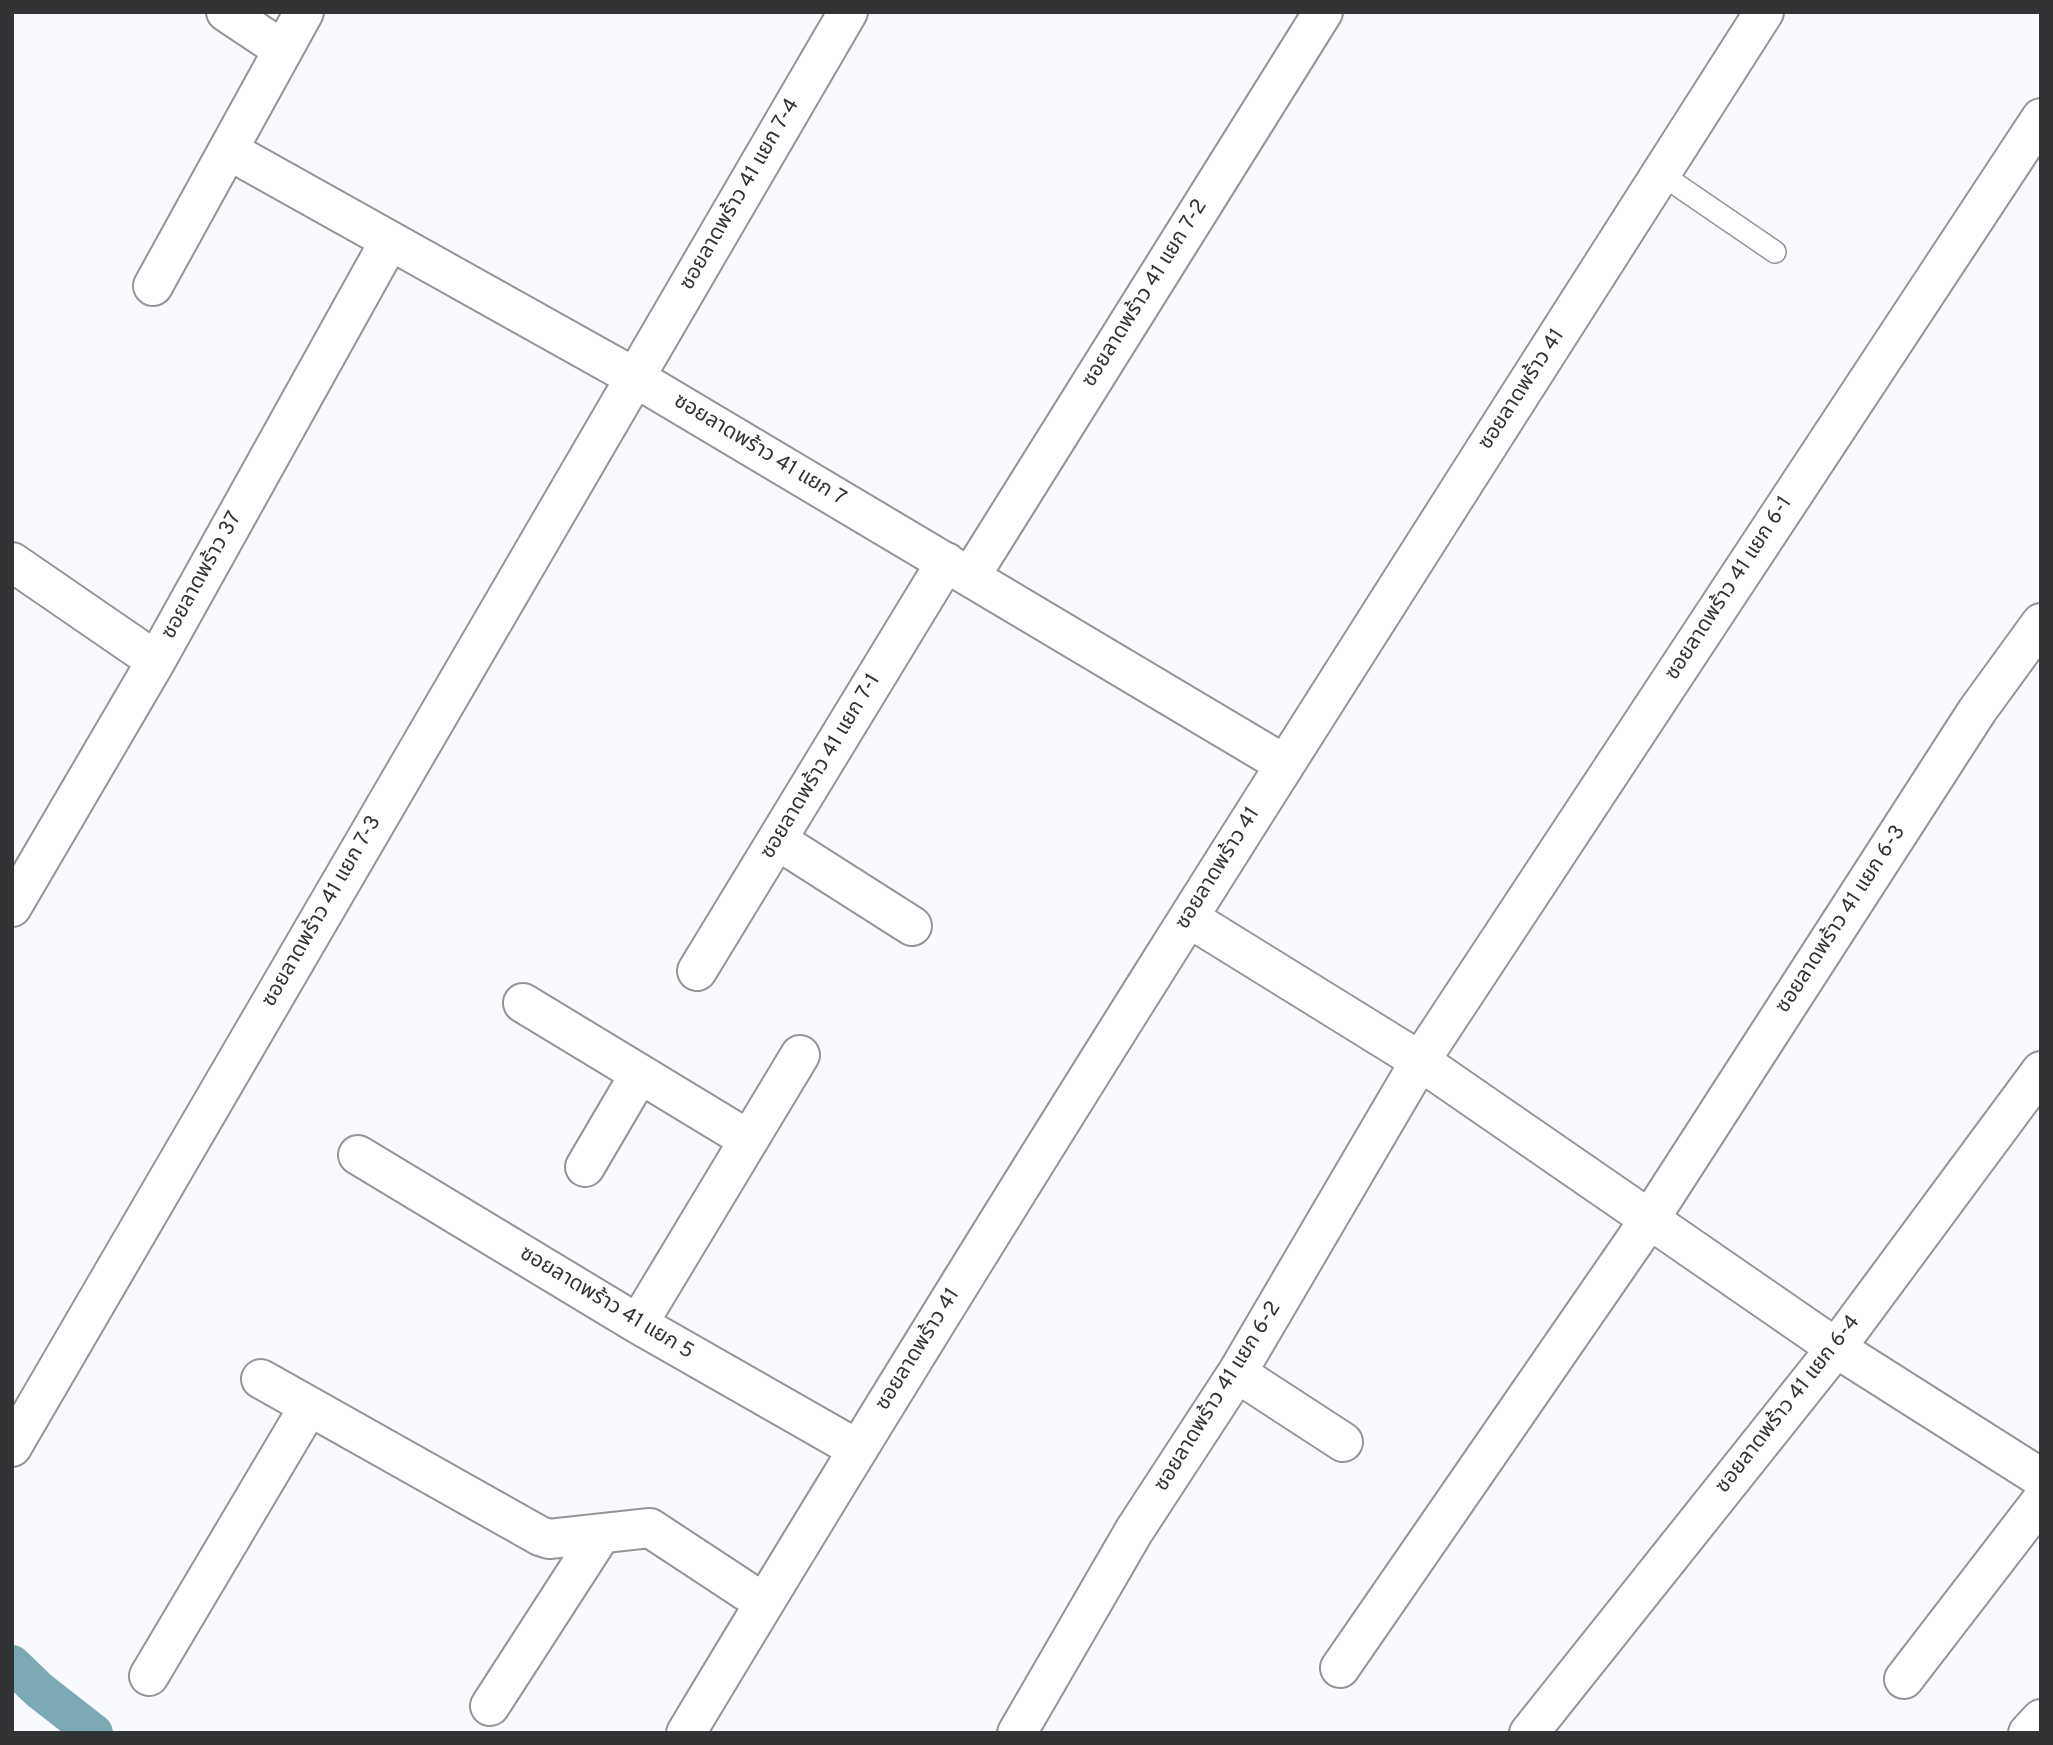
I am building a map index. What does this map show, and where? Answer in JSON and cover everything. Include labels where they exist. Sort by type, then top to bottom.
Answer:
[{"type":"street","points":[[226,12],[284,50]]},
{"type":"street","points":[[153,286],[304,12]]},
{"type":"street","name":"ซอยลาดพร้าว 41 แยก 7-4","points":[[634,377],[848,12]]},
{"type":"street","name":"ซอยลาดพร้าว 41 แยก 7-2","points":[[958,570],[1323,12]]},
{"type":"street","name":"ซอยลาดพร้าว 41","points":[[686,1733],[857,1449],[1284,764],[1764,12]]},
{"type":"street","name":"ซอยลาดพร้าว 41 แยก 6-1","points":[[1420,1061],[2041,118]]},
{"type":"street","name":"ซอยลาดพร้าว 41 แยก 7","points":[[228,150],[634,377],[1284,764]]},
{"type":"street","name":"ซอยลาดพร้าว 37","points":[[12,907],[156,661],[389,242]]},
{"type":"street","name":"ซอยลาดพร้าว 41 แยก 7-3","points":[[12,1447],[634,377]]},
{"type":"street","points":[[12,562],[156,661]]},
{"type":"street","name":"ซอยลาดพร้าว 41 แยก 7-1","points":[[697,971],[777,840],[958,570]]},
{"type":"street","name":"ซอยลาดพร้าว 41 แยก 6-3","points":[[1340,1668],[1649,1220],[1977,711],[2041,623]]},
{"type":"street","points":[[777,840],[912,926]]},
{"type":"street","points":[[1189,918],[1420,1061],[1836,1348],[2041,1478]]},
{"type":"street","points":[[523,1003],[749,1140]]},
{"type":"street","points":[[638,1324],[800,1055]]},
{"type":"street","name":"ซอยลาดพร้าว 41 แยก 6-2","points":[[1017,1733],[1134,1531],[1237,1373],[1420,1061]]},
{"type":"street","name":"ซอยลาดพร้าว 41 แยก 6-4","points":[[1529,1733],[1836,1348],[2041,1071]]},
{"type":"street","points":[[585,1167],[639,1075]]},
{"type":"street","name":"ซอยลาดพร้าว 41 แยก 5","points":[[358,1155],[638,1324],[857,1449]]},
{"type":"street","points":[[1237,1373],[1343,1441]]},
{"type":"street","points":[[261,1379],[308,1408],[540,1536],[550,1539],[650,1528],[764,1603]]},
{"type":"street","points":[[149,1676],[308,1408]]},
{"type":"street","points":[[1904,1679],[2041,1501]]},
{"type":"street","points":[[490,1706],[601,1534]]},
{"type":"street","points":[[2028,1733],[2041,1718]]},
{"type":"lane","points":[[1661,174],[1775,252]]},
{"type":"waterway","points":[[12,1664],[39,1690],[94,1733]]}]
